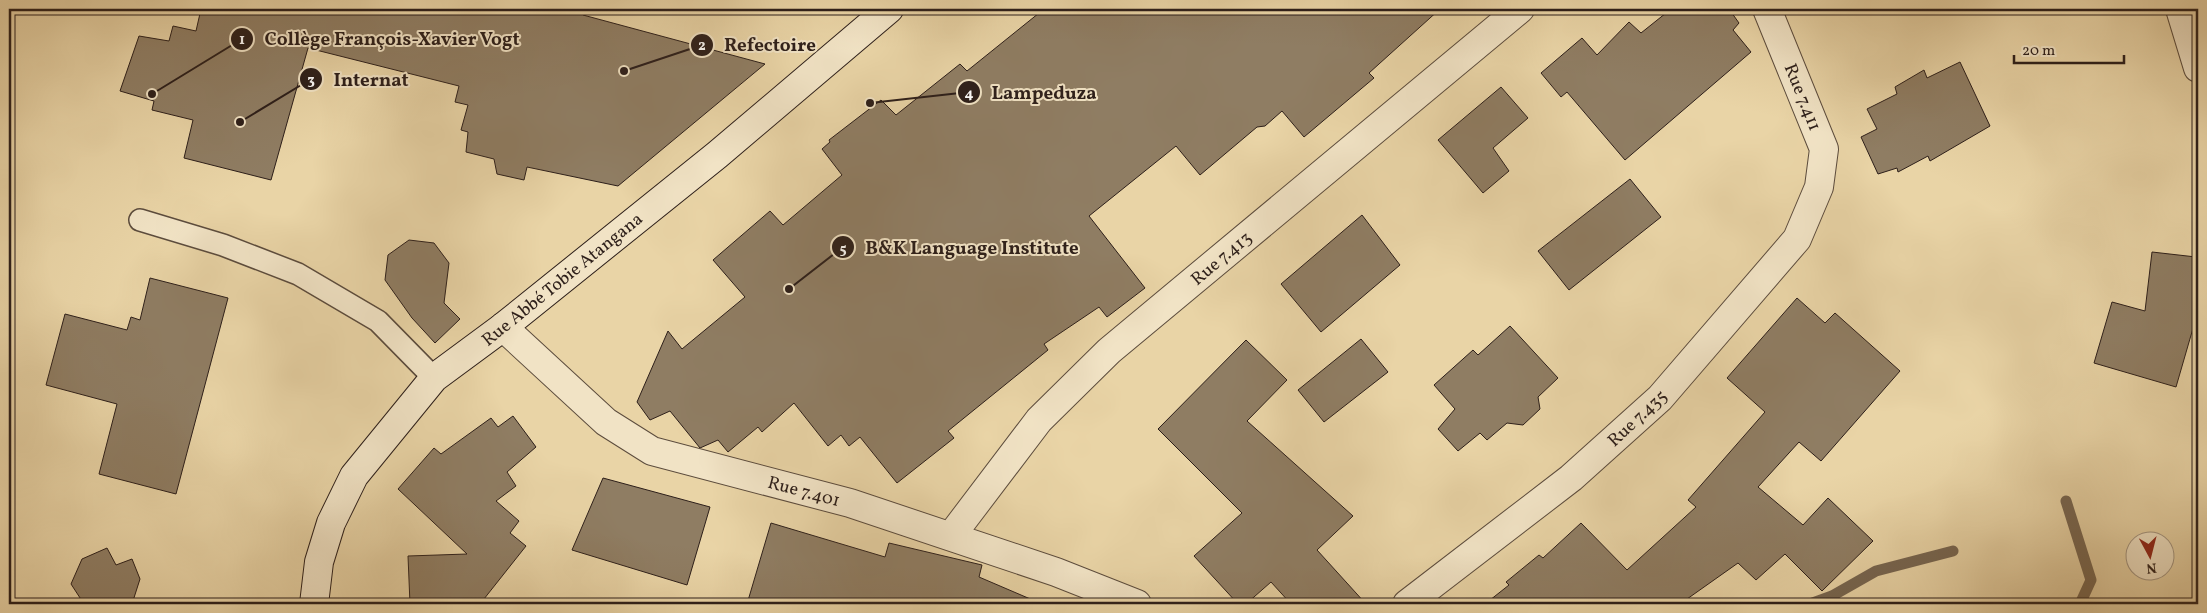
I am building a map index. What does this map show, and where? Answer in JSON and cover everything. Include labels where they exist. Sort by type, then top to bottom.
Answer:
[{"type":"street","name":"Rue Abbé Tobie Atangana","points":[[314,604],[320,562],[331,523],[354,476],[434,378],[503,327],[717,155],[889,9]]},
{"type":"street","name":"Rue 7.413","points":[[951,536],[1039,420],[1109,352],[1520,9]]},
{"type":"street","name":"Rue 7.411","points":[[1767,9],[1824,149],[1818,187]]},
{"type":"street","points":[[2180,9],[2198,68]]},
{"type":"street","name":"Rue 7.435","points":[[1408,604],[1571,478],[1660,398],[1797,239],[1818,187]]},
{"type":"street","name":"Rue 7.401","points":[[503,327],[606,422],[630,439],[652,451],[850,503],[1056,572],[1137,604]]},
{"type":"lane","points":[[140,220],[222,246],[298,274],[378,321],[434,378]]},
{"type":"building","points":[[201,9],[585,9],[583,15],[765,64],[618,186],[527,167],[524,180],[497,174],[494,159],[466,152],[468,132],[461,130],[468,105],[455,102],[459,86],[308,48],[271,180],[184,158],[193,120],[152,110],[154,101],[120,91],[139,36],[169,41],[173,26],[196,31]]},
{"type":"building","points":[[1044,9],[1440,9],[1369,73],[1374,78],[1304,137],[1282,111],[1265,126],[1257,127],[1200,175],[1176,146],[1089,216],[1145,288],[1107,317],[1099,307],[1044,344],[1048,350],[948,431],[954,438],[897,483],[860,437],[849,446],[841,435],[828,446],[794,403],[762,432],[758,427],[728,452],[718,440],[700,448],[670,411],[650,420],[637,402],[668,331],[682,349],[745,297],[713,260],[770,211],[783,225],[842,175],[822,149],[830,142],[829,140],[881,100],[896,115],[960,64],[967,71]]},
{"type":"building","points":[[1671,9],[1729,9],[1739,23],[1733,30],[1751,52],[1625,160],[1567,92],[1561,97],[1541,73],[1582,38],[1597,55],[1629,22],[1641,33]]},
{"type":"building","points":[[1960,62],[1990,126],[1930,161],[1928,156],[1898,172],[1897,168],[1878,174],[1861,137],[1877,129],[1867,109],[1897,94],[1895,87],[1924,70],[1927,78]]},
{"type":"building","points":[[1501,87],[1528,118],[1493,148],[1509,171],[1483,193],[1438,140]]},
{"type":"building","points":[[1630,179],[1661,217],[1569,290],[1538,251]]},
{"type":"building","points":[[1362,215],[1400,265],[1321,332],[1281,284]]},
{"type":"building","points":[[409,240],[434,243],[449,263],[444,303],[460,319],[435,343],[412,318],[385,280],[388,255]]},
{"type":"building","points":[[2152,252],[2196,257],[2194,270],[2198,271],[2198,311],[2176,387],[2094,363],[2112,302],[2145,311]]},
{"type":"building","points":[[150,278],[228,298],[176,494],[99,474],[117,404],[46,385],[65,314],[127,330],[131,317],[140,320]]},
{"type":"building","points":[[1797,298],[1825,323],[1835,313],[1900,371],[1821,461],[1799,442],[1758,487],[1803,525],[1828,498],[1873,541],[1822,591],[1785,554],[1756,580],[1738,563],[1680,604],[1485,604],[1509,585],[1506,582],[1539,555],[1543,558],[1581,523],[1627,570],[1696,507],[1688,500],[1765,412],[1727,378]]},
{"type":"building","points":[[1510,326],[1558,378],[1538,397],[1540,409],[1523,425],[1507,423],[1487,440],[1480,433],[1458,451],[1438,429],[1455,409],[1434,385],[1473,350],[1478,355]]},
{"type":"building","points":[[1361,339],[1388,372],[1324,422],[1298,390]]},
{"type":"building","points":[[1246,340],[1287,380],[1247,421],[1353,516],[1317,550],[1366,604],[1291,604],[1271,582],[1246,604],[1238,604],[1194,556],[1242,513],[1158,429]]},
{"type":"building","points":[[513,416],[536,447],[507,472],[516,486],[496,501],[519,521],[510,533],[526,546],[480,604],[410,604],[408,556],[467,554],[398,489],[434,448],[441,454],[491,418],[498,427]]},
{"type":"building","points":[[603,478],[710,507],[687,585],[572,550]]},
{"type":"building","points":[[771,523],[885,557],[889,543],[982,565],[979,577],[1042,604],[747,604]]},
{"type":"building","points":[[107,548],[116,565],[132,559],[140,579],[132,604],[84,604],[71,584],[82,559]]},
{"type":"waterway","points":[[2066,501],[2091,580],[2080,604]]},
{"type":"waterway","points":[[1810,604],[1832,596],[1876,571],[1953,551]]},
{"type":"place","name":"Refectoire","points":[[624,71]]},
{"type":"place","name":"Collège François-Xavier Vogt","points":[[152,94]]},
{"type":"place","name":"Lampeduza","points":[[870,103]]},
{"type":"place","name":"Internat","points":[[240,122]]},
{"type":"place","name":"B&K Language Institute","points":[[789,289]]}]
